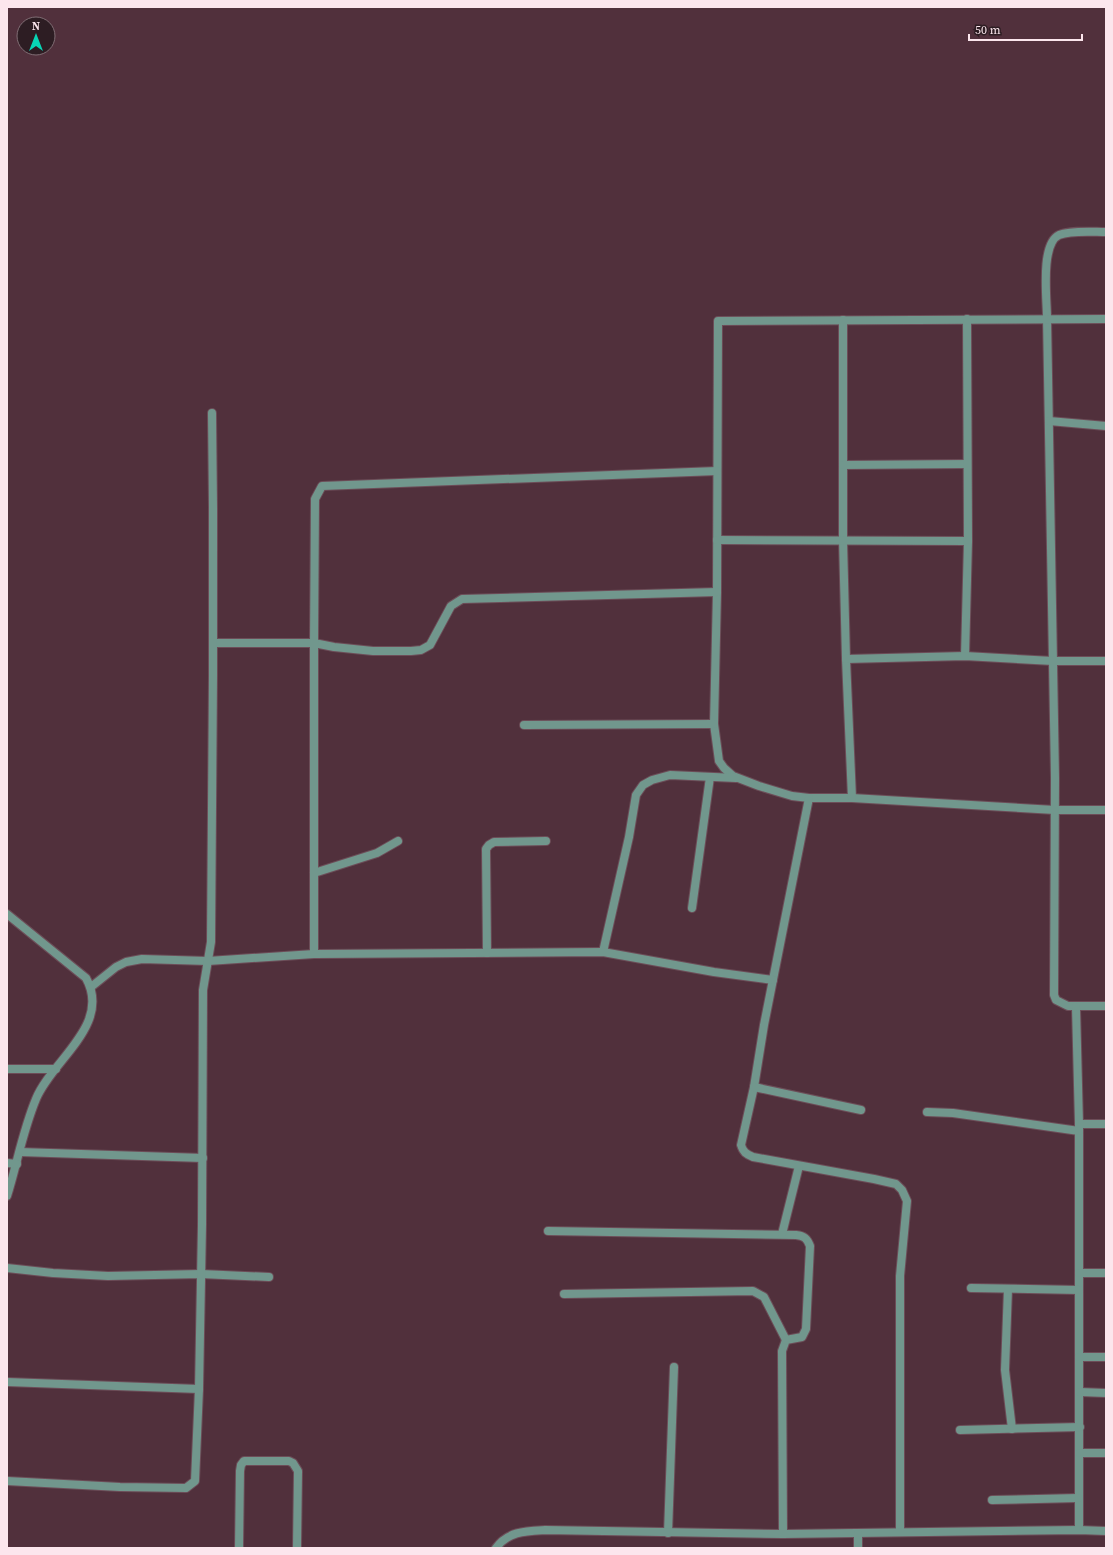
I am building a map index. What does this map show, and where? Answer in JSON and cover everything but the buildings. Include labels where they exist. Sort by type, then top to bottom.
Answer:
[{"type":"street","points":[[1106,232],[1069,233],[1058,235],[1054,240],[1047,259],[1045,274],[1048,318],[1055,810],[1054,995],[1056,1000],[1061,1004],[1076,1007],[1106,1006]]},
{"type":"street","points":[[1106,319],[1048,318],[718,321],[717,592],[714,724],[719,761],[733,776],[792,796],[1055,810],[1106,810]]},
{"type":"street","points":[[965,656],[968,541],[967,319]]},
{"type":"street","points":[[843,320],[843,540],[852,798]]},
{"type":"street","points":[[7,1481],[120,1487],[186,1488],[195,1481],[199,1389],[203,1158],[202,996],[212,942],[212,413]]},
{"type":"street","points":[[1049,421],[1106,426]]},
{"type":"street","points":[[843,465],[967,464]]},
{"type":"street","points":[[314,954],[315,498],[322,486],[717,472]]},
{"type":"street","points":[[717,540],[968,541]]},
{"type":"street","points":[[213,643],[314,643],[334,647],[373,651],[421,650],[430,645],[451,606],[462,599],[717,592]]},
{"type":"street","points":[[846,659],[965,656],[1053,661],[1106,661]]},
{"type":"street","points":[[524,725],[714,724]]},
{"type":"street","points":[[603,952],[629,837],[636,795],[643,785],[652,780],[670,775],[738,778]]},
{"type":"street","points":[[692,908],[710,777]]},
{"type":"street","points":[[810,798],[773,980],[754,1086],[741,1145],[742,1150],[746,1154],[753,1157],[896,1184],[902,1190],[907,1201],[900,1276],[900,1532]]},
{"type":"street","points":[[314,873],[377,853],[398,841]]},
{"type":"street","points":[[487,953],[486,849],[494,842],[546,841]]},
{"type":"street","points":[[7,914],[86,978],[91,988],[93,998],[93,1009],[85,1029],[36,1099],[7,1196]]},
{"type":"street","points":[[91,988],[116,967],[126,962],[142,959],[208,961],[314,954],[603,952],[714,972],[773,980]]},
{"type":"street","points":[[1076,1007],[1079,1127],[1080,1453],[1078,1498],[1080,1530]]},
{"type":"street","points":[[7,1069],[56,1069]]},
{"type":"street","points":[[754,1086],[861,1110]]},
{"type":"street","points":[[927,1112],[953,1113],[1079,1127],[1106,1124]]},
{"type":"street","points":[[20,1152],[203,1158]]},
{"type":"street","points":[[7,1163],[17,1164]]},
{"type":"street","points":[[782,1234],[799,1166]]},
{"type":"street","points":[[548,1231],[782,1234],[804,1236],[810,1246],[806,1329],[802,1337],[790,1338],[786,1340]]},
{"type":"street","points":[[7,1268],[53,1273],[102,1275],[201,1274],[269,1277]]},
{"type":"street","points":[[1079,1273],[1106,1272]]},
{"type":"street","points":[[971,1288],[1079,1290]]},
{"type":"street","points":[[1008,1289],[1005,1370],[1012,1429]]},
{"type":"street","points":[[564,1294],[753,1291],[764,1297],[786,1340],[782,1351],[783,1534]]},
{"type":"street","points":[[1079,1357],[1106,1357]]},
{"type":"street","points":[[668,1533],[674,1367]]},
{"type":"street","points":[[7,1382],[199,1389]]},
{"type":"street","points":[[1080,1392],[1106,1393]]},
{"type":"street","points":[[960,1430],[1080,1427]]},
{"type":"street","points":[[1080,1453],[1106,1453]]},
{"type":"street","points":[[239,1548],[240,1471],[241,1465],[244,1461],[289,1461],[296,1466],[298,1472],[297,1548]]},
{"type":"street","points":[[992,1500],[1078,1498]]},
{"type":"street","points":[[496,1548],[508,1536],[521,1532],[545,1530],[783,1534],[1080,1530],[1106,1531]]},
{"type":"street","points":[[858,1534],[858,1548]]}]
